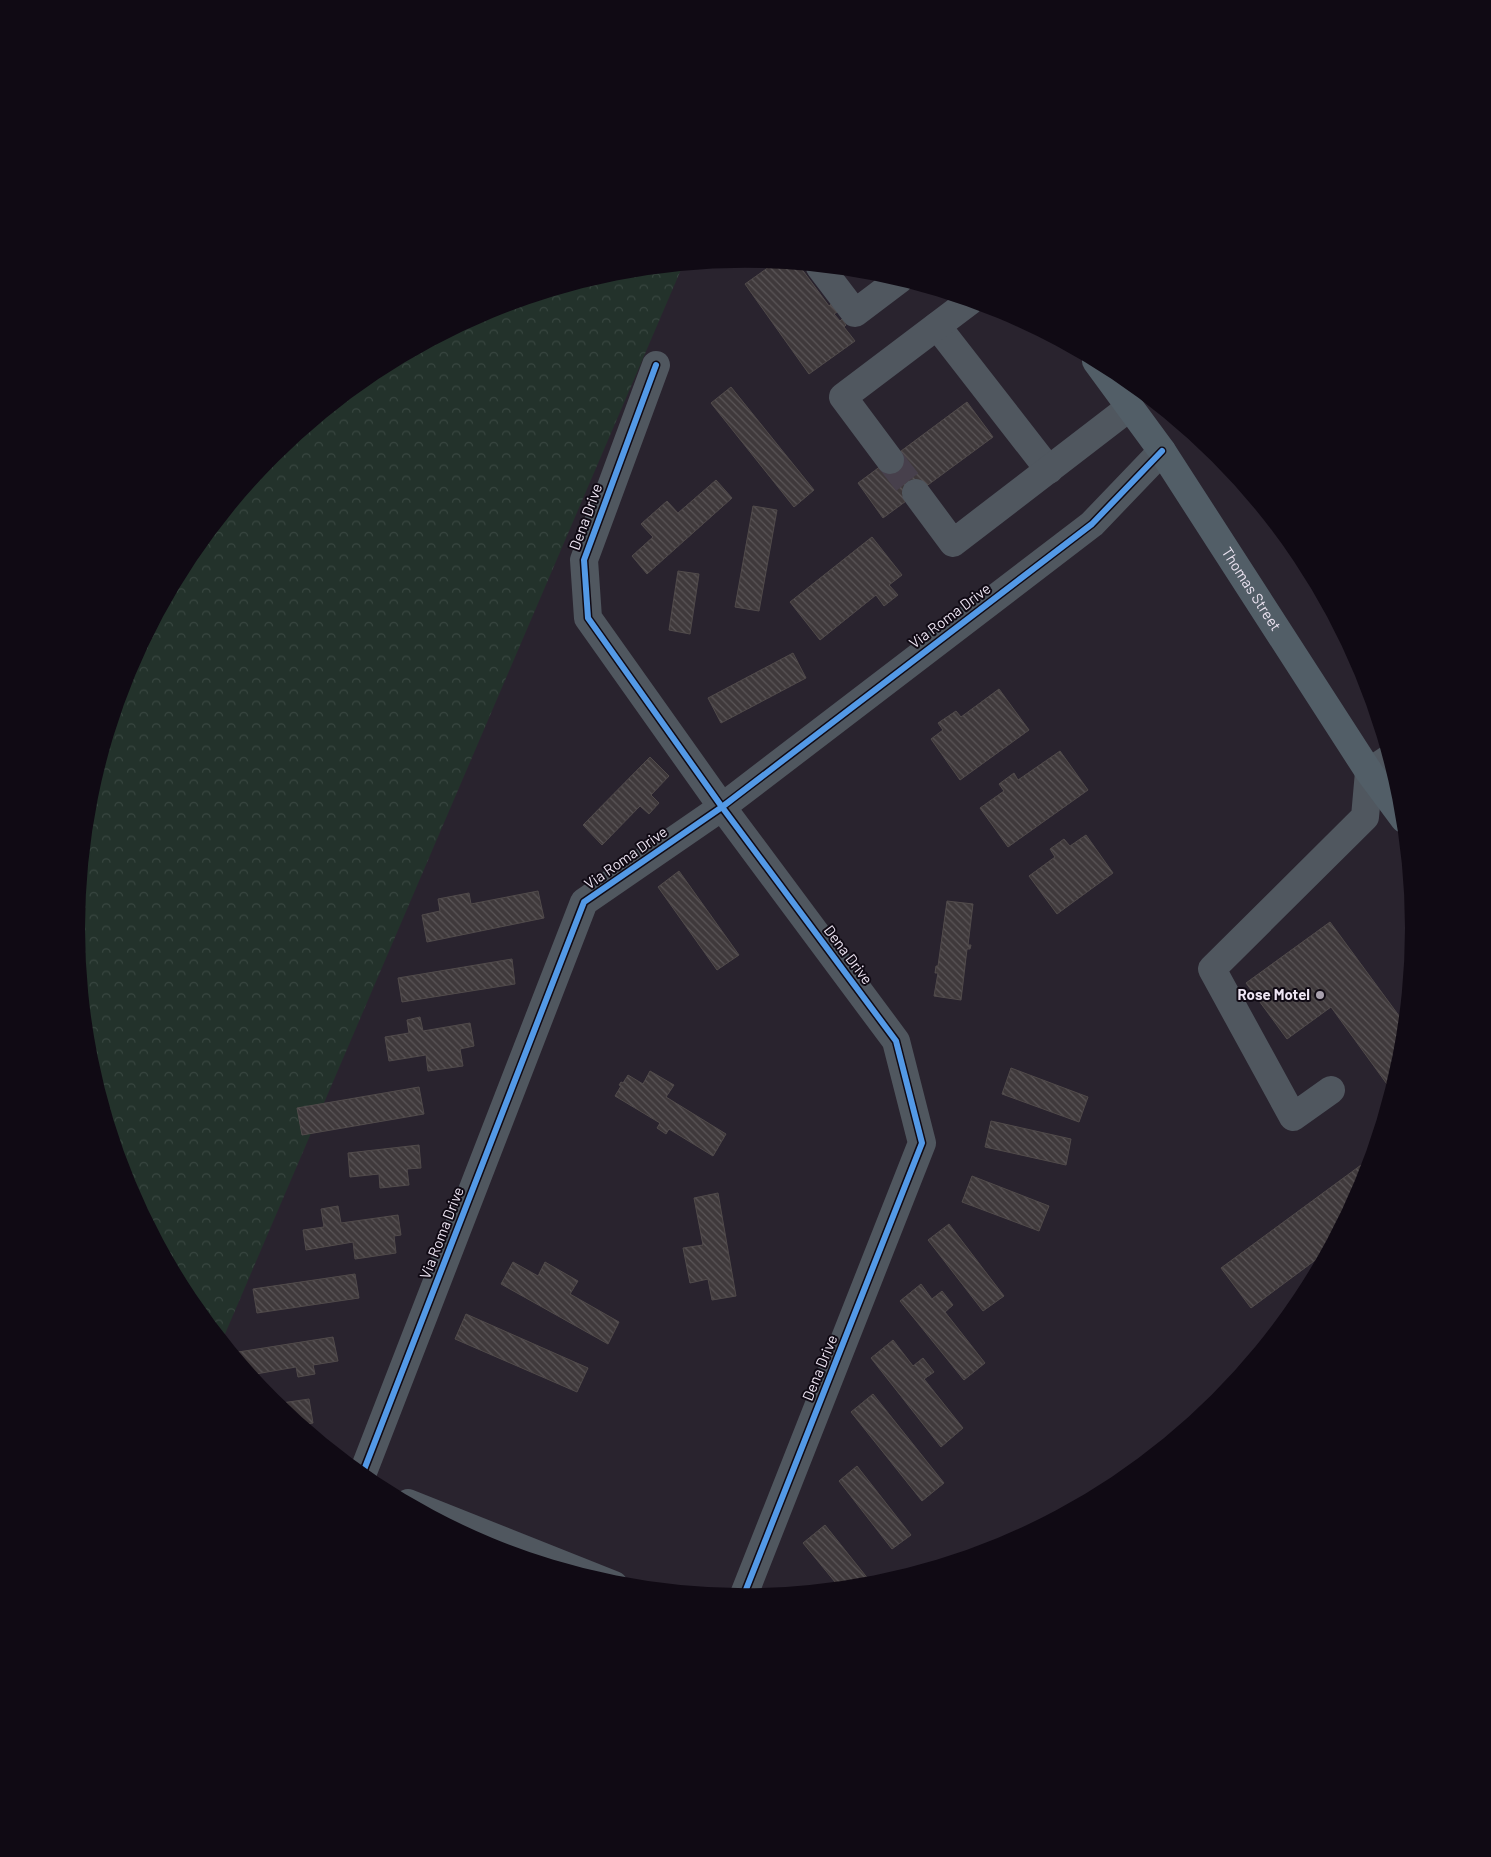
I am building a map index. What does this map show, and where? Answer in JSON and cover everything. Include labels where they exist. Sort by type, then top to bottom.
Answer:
[{"type":"highway","name":"Thomas Street","points":[[1106,375],[1162,451],[1380,765],[1390,788]]},
{"type":"street","points":[[825,273],[855,313],[892,285]]},
{"type":"street","points":[[890,460],[843,397],[964,305]]},
{"type":"street","points":[[937,326],[1049,470]]},
{"type":"street","name":"Dena Drive","points":[[656,365],[584,560],[588,618],[722,807],[896,1040],[922,1143],[746,1589]]},
{"type":"street","points":[[916,493],[953,543],[1130,408]]},
{"type":"street","name":"Via Roma Drive","points":[[365,1468],[584,902],[722,807],[1092,524],[1162,451]]},
{"type":"street","points":[[1331,1090],[1293,1117],[1212,969],[1365,817],[1380,765]]},
{"type":"street","points":[[465,1526],[541,1556]]},
{"type":"green space","points":[[680,272],[225,1335],[173,1259],[135,1181],[120,1141],[108,1099],[91,1015],[86,972],[85,928],[86,885],[91,842],[108,758],[120,716],[135,676],[173,598],[221,526],[278,461],[343,404],[415,356],[493,318],[533,303],[575,291],[617,281]]},
{"type":"building","points":[[767,268],[803,271],[829,306],[831,304],[837,312],[834,314],[840,321],[842,319],[846,325],[844,327],[855,341],[809,374],[745,284]]},
{"type":"building","points":[[731,387],[814,490],[794,507],[711,403]]},
{"type":"building","points":[[967,402],[993,437],[883,518],[858,483]]},
{"type":"building","points":[[716,480],[732,498],[647,574],[632,556],[653,537],[641,524],[667,501],[678,513]]},
{"type":"building","points":[[753,506],[777,510],[759,611],[735,607]]},
{"type":"building","points":[[872,537],[902,575],[889,585],[898,595],[884,606],[876,595],[820,640],[790,602]]},
{"type":"building","points":[[678,571],[699,574],[690,634],[669,630]]},
{"type":"building","points":[[793,653],[806,678],[721,723],[708,698]]},
{"type":"building","points":[[999,689],[1029,730],[960,780],[931,739],[943,730],[938,723],[956,711],[961,717]]},
{"type":"building","points":[[1060,751],[1088,790],[1008,847],[980,808],[1004,791],[999,784],[1014,773],[1018,780]]},
{"type":"building","points":[[650,757],[669,776],[651,795],[659,803],[649,814],[640,806],[602,845],[583,825]]},
{"type":"building","points":[[1086,835],[1113,873],[1057,914],[1029,876],[1055,857],[1050,849],[1064,839],[1070,846]]},
{"type":"building","points":[[679,871],[739,955],[717,970],[658,887]]},
{"type":"building","points":[[538,891],[544,918],[427,942],[422,915],[440,911],[438,899],[469,893],[471,904]]},
{"type":"building","points":[[947,901],[973,904],[968,945],[971,945],[970,949],[967,949],[961,1000],[934,996],[938,973],[935,973],[936,966],[938,966]]},
{"type":"building","name":"Rose Motel","points":[[1330,922],[1400,1017],[1387,1084],[1331,1007],[1287,1039],[1246,983]]},
{"type":"building","points":[[512,959],[515,984],[402,1002],[398,978]]},
{"type":"building","points":[[420,1017],[423,1031],[470,1023],[474,1046],[460,1049],[463,1066],[428,1071],[426,1055],[389,1061],[385,1037],[409,1033],[407,1020]]},
{"type":"building","points":[[1011,1068],[1088,1097],[1079,1122],[1002,1094]]},
{"type":"building","points":[[650,1071],[674,1085],[666,1097],[726,1134],[713,1156],[669,1129],[666,1134],[657,1128],[660,1123],[615,1096],[621,1086],[619,1085],[621,1082],[623,1083],[628,1075],[643,1084]]},
{"type":"building","points":[[419,1087],[424,1114],[302,1135],[297,1108]]},
{"type":"building","points":[[991,1121],[1071,1139],[1066,1165],[985,1147]]},
{"type":"building","points":[[419,1145],[421,1168],[407,1169],[409,1185],[380,1188],[379,1174],[350,1177],[348,1153]]},
{"type":"building","points":[[1362,1164],[1338,1221],[1319,1258],[1251,1308],[1221,1268]]},
{"type":"building","points":[[972,1176],[1049,1206],[1039,1231],[962,1202]]},
{"type":"building","points":[[718,1193],[736,1296],[712,1300],[708,1279],[690,1283],[683,1248],[703,1245],[694,1198]]},
{"type":"building","points":[[338,1206],[341,1223],[398,1215],[401,1235],[394,1236],[396,1253],[355,1259],[353,1242],[306,1250],[303,1230],[324,1227],[321,1209]]},
{"type":"building","points":[[949,1224],[1004,1296],[983,1311],[928,1240]]},
{"type":"building","points":[[513,1262],[538,1276],[545,1262],[578,1281],[570,1294],[619,1322],[608,1344],[501,1284]]},
{"type":"building","points":[[355,1274],[359,1298],[257,1313],[253,1289]]},
{"type":"building","points":[[921,1284],[932,1299],[942,1291],[953,1305],[945,1312],[985,1363],[964,1380],[900,1301]]},
{"type":"building","points":[[466,1314],[588,1368],[577,1392],[455,1339]]},
{"type":"building","points":[[333,1337],[338,1361],[313,1365],[315,1374],[298,1377],[296,1367],[258,1374],[239,1352]]},
{"type":"building","points":[[893,1340],[913,1366],[923,1358],[934,1372],[924,1379],[963,1428],[941,1447],[871,1358]]},
{"type":"building","points":[[873,1394],[944,1483],[922,1501],[851,1412]]},
{"type":"building","points":[[309,1399],[313,1423],[309,1424],[285,1403]]},
{"type":"building","points":[[857,1466],[911,1535],[892,1549],[839,1481]]},
{"type":"building","points":[[825,1525],[867,1577],[835,1582],[803,1543]]},
{"type":"tunnel","points":[[890,460],[916,493]]},
{"type":"cycle path","points":[[656,365],[584,560],[588,618],[722,807],[896,1041],[922,1143],[746,1589]]},
{"type":"cycle path","points":[[365,1468],[584,902],[722,807],[1092,524],[1162,451]]},
{"type":"place","name":"Rose Motel","points":[[1320,995]]}]
